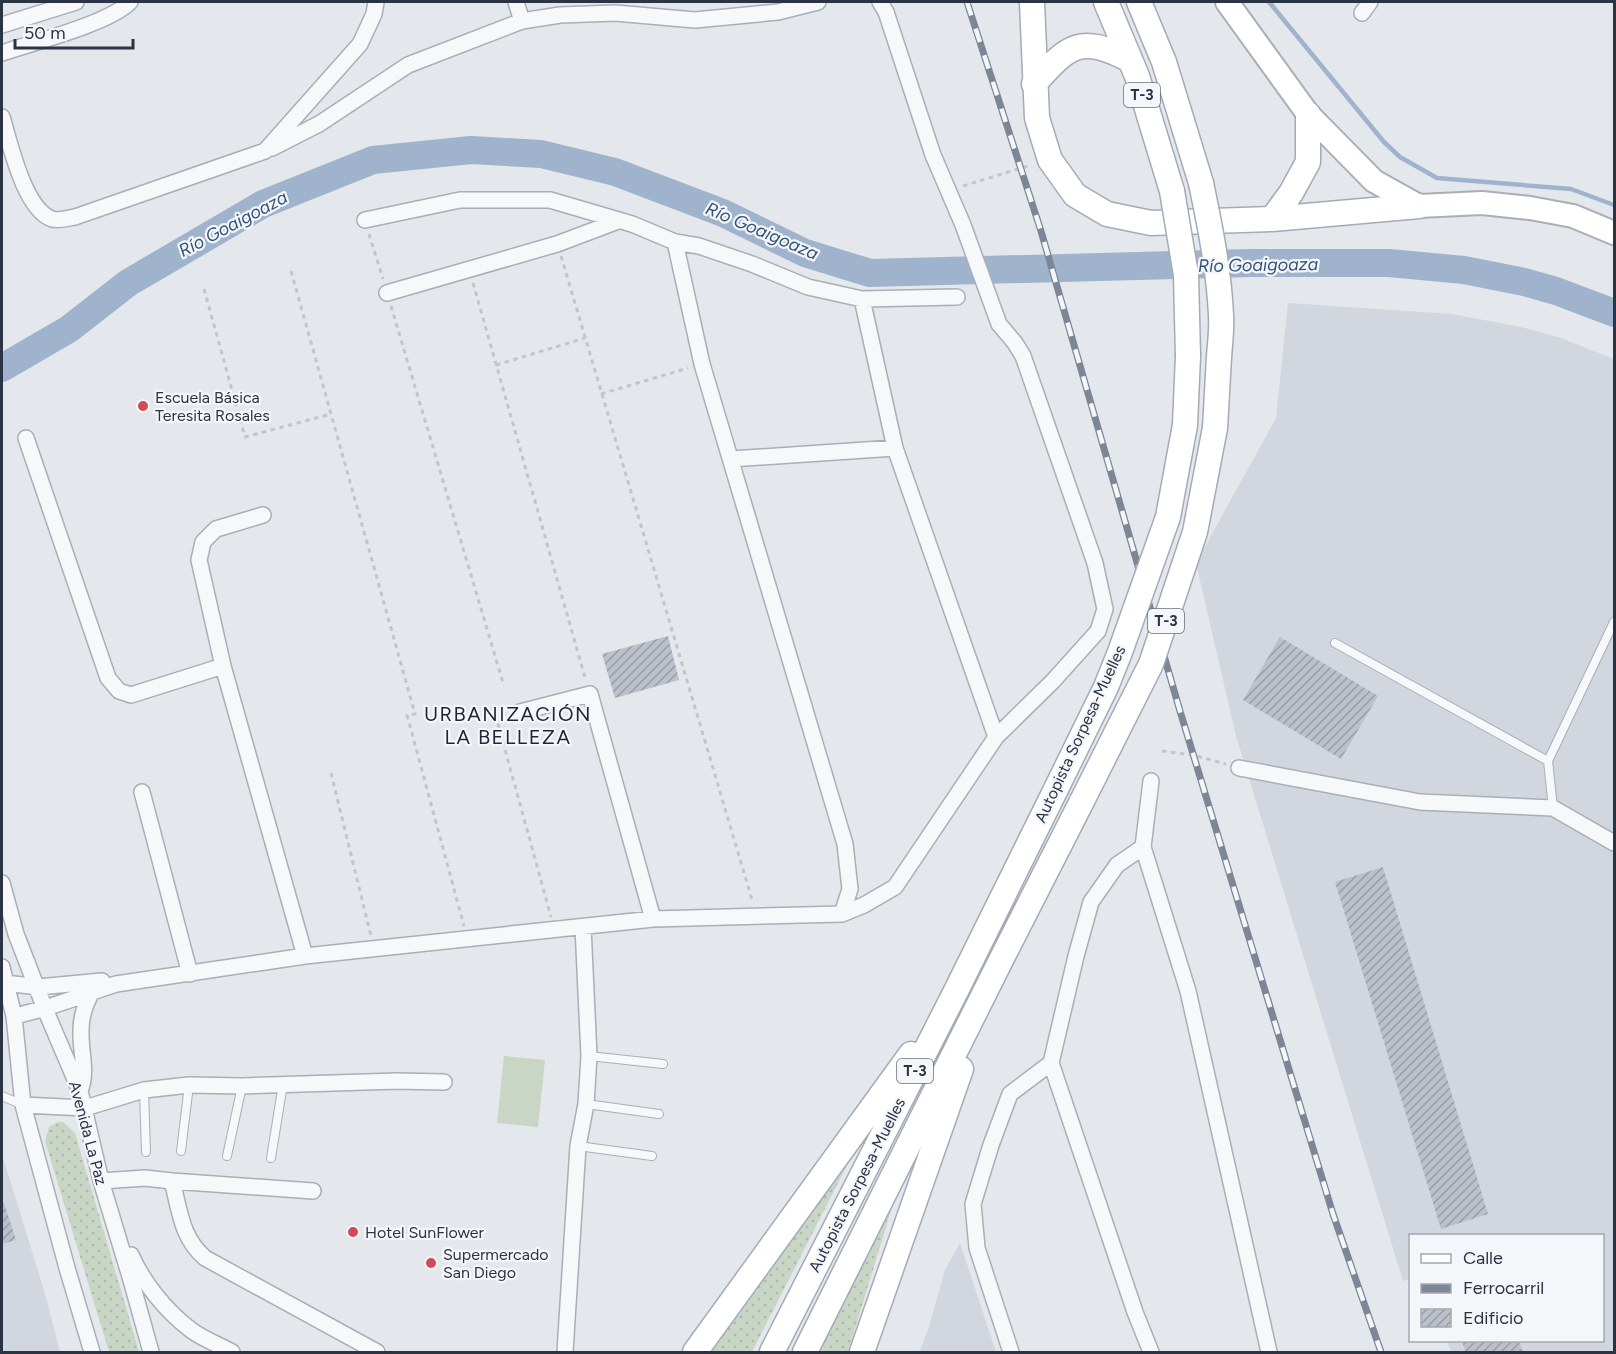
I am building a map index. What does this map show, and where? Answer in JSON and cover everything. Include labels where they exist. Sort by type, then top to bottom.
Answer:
[{"type":"main road","points":[[1032,2],[1037,118],[1050,160],[1075,195],[1107,214],[1151,223],[1272,219],[1419,206],[1482,204],[1530,208],[1573,216],[1614,232]]},
{"type":"main road","name":"Autopista Sorpesa-Muelles","points":[[772,1353],[956,991],[1106,687],[1167,517],[1185,425],[1188,356],[1186,275],[1172,190],[1137,76],[1106,2]]},
{"type":"main road","name":"Autopista Sorpesa-Muelles","points":[[805,1353],[1002,957],[1152,664],[1195,532],[1215,428],[1222,317],[1213,238],[1201,183],[1164,62],[1139,2]]},
{"type":"main road","points":[[1227,2],[1308,114],[1374,181],[1419,206]]},
{"type":"main road","points":[[1034,84],[1059,57],[1077,46],[1093,45],[1130,60]]},
{"type":"main road","points":[[1272,219],[1291,193],[1308,162],[1308,114]]},
{"type":"main road","points":[[862,1353],[928,1159],[1002,957]]},
{"type":"main road","points":[[695,1353],[956,991]]},
{"type":"street","points":[[2,25],[76,2]]},
{"type":"street","points":[[2,53],[82,26],[122,9],[130,2]]},
{"type":"street","points":[[265,151],[360,44],[374,14],[376,2]]},
{"type":"street","points":[[516,2],[522,21]]},
{"type":"street","points":[[2,117],[26,190],[39,210],[53,219],[75,217],[265,151],[319,124],[408,65],[522,21],[615,8],[695,20],[778,12],[818,2]]},
{"type":"street","points":[[14,1016],[45,1010],[93,990],[116,984],[305,956],[653,920],[842,914],[864,905],[895,887],[996,736],[1053,681],[1098,631],[1105,609],[1095,562],[1023,356],[999,324],[963,225],[933,155],[886,12],[880,2]]},
{"type":"street","points":[[365,220],[460,200],[550,200],[650,231],[675,242],[710,249],[808,287],[862,299],[957,297]]},
{"type":"street","points":[[387,292],[557,244],[618,221]]},
{"type":"street","points":[[675,242],[702,364],[844,844],[850,889],[842,914]]},
{"type":"street","points":[[862,299],[895,448],[996,736]]},
{"type":"street","points":[[26,438],[108,678],[118,691],[131,695],[223,666]]},
{"type":"street","points":[[731,459],[895,448]]},
{"type":"street","points":[[263,515],[216,530],[203,542],[199,560],[223,666],[305,956]]},
{"type":"street","points":[[520,712],[590,694],[653,920]]},
{"type":"street","points":[[1239,768],[1420,802],[1552,808],[1614,843]]},
{"type":"street","points":[[1151,782],[1143,847],[1188,991],[1269,1353]]},
{"type":"street","points":[[142,792],[190,974]]},
{"type":"street","points":[[1143,847],[1117,865],[1091,902],[1051,1063],[1151,1353]]},
{"type":"street","name":"Avenida La Paz","points":[[2,883],[16,934],[45,1010],[80,1091],[101,1181],[151,1353]]},
{"type":"street","points":[[565,1353],[578,1146],[585,1104],[589,1056],[583,927]]},
{"type":"street","points":[[2,967],[14,1016],[23,1105],[92,1353]]},
{"type":"street","points":[[6,983],[38,987],[102,981],[116,984]]},
{"type":"street","points":[[80,1091],[85,1070],[81,1030],[86,1003],[93,990]]},
{"type":"street","points":[[1011,1353],[977,1248],[973,1203],[1010,1094],[1051,1063]]},
{"type":"street","points":[[23,1105],[85,1108],[144,1090],[189,1085],[444,1082]]},
{"type":"street","points":[[101,1181],[145,1178],[313,1191]]},
{"type":"street","points":[[172,1181],[184,1231],[194,1247],[206,1258],[377,1353]]},
{"type":"street","points":[[109,1207],[135,1265],[168,1309],[193,1332],[232,1353]]},
{"type":"street","points":[[83,1326],[86,1353]]},
{"type":"lane","points":[[1552,808],[1548,761],[1614,622]]},
{"type":"lane","points":[[1335,643],[1548,761]]},
{"type":"lane","points":[[589,1056],[663,1064]]},
{"type":"lane","points":[[271,1158],[283,1084]]},
{"type":"lane","points":[[181,1151],[189,1085]]},
{"type":"lane","points":[[227,1156],[242,1086]]},
{"type":"lane","points":[[144,1090],[146,1152]]},
{"type":"lane","points":[[2,1096],[23,1105]]},
{"type":"lane","points":[[585,1104],[659,1114]]},
{"type":"lane","points":[[578,1146],[652,1156]]},
{"type":"path","points":[[948,190],[1050,160]]},
{"type":"path","points":[[365,220],[504,686]]},
{"type":"path","points":[[557,244],[757,916]]},
{"type":"path","points":[[469,270],[590,694]]},
{"type":"path","points":[[291,271],[415,714],[406,715],[460,909],[466,939]]},
{"type":"path","points":[[204,289],[245,437],[331,414]]},
{"type":"path","points":[[496,365],[585,338]]},
{"type":"path","points":[[600,394],[702,364]]},
{"type":"path","points":[[498,724],[554,930]]},
{"type":"path","points":[[1162,751],[1193,755],[1239,768]]},
{"type":"path","points":[[331,773],[374,949]]},
{"type":"shaded area","points":[[1288,303],[1452,314],[1521,327],[1561,338],[1614,359],[1614,1352],[1451,1352],[1447,1342],[1604,1342],[1604,1234],[1409,1234],[1409,1279],[1403,1281],[1236,736],[1196,563],[1276,418]]},
{"type":"shaded area","points":[[2,1154],[46,1297],[60,1352],[2,1352]]},
{"type":"shaded area","points":[[960,1243],[996,1352],[919,1352],[928,1330],[945,1270]]},
{"type":"green space","points":[[504,1056],[545,1060],[538,1127],[497,1123]]},
{"type":"green space","points":[[63,1122],[75,1133],[139,1352],[109,1352],[45,1141],[49,1127]]},
{"type":"green space","points":[[865,1130],[752,1352],[695,1352]]},
{"type":"green space","points":[[909,1151],[848,1352],[814,1352]]},
{"type":"building","points":[[668,636],[679,680],[615,698],[602,654]]},
{"type":"building","points":[[1280,637],[1378,696],[1341,759],[1243,700]]},
{"type":"building","points":[[1383,867],[1488,1214],[1441,1229],[1335,882]]},
{"type":"building","points":[[2,1203],[4,1203],[16,1240],[2,1244]]},
{"type":"building","points":[[1462,1342],[1519,1342],[1523,1353],[1466,1353]]},
{"type":"waterway","points":[[1269,2],[1384,142],[1400,157],[1437,178],[1571,189],[1614,205]]},
{"type":"waterway","name":"Río Goaigoaza","points":[[2,368],[69,329],[128,283],[263,204],[373,160],[471,150],[541,154],[615,172],[723,213],[805,253],[870,273],[1251,263],[1389,263],[1464,270],[1524,282],[1556,291],[1614,313]]},
{"type":"railway","points":[[967,2],[1041,231],[1180,711],[1333,1214],[1381,1352]]},
{"type":"place","name":"Escuela Básica Teresita Rosales","points":[[143,406]]},
{"type":"place","name":"Hotel SunFlower","points":[[353,1232]]},
{"type":"place","name":"Supermercado San Diego","points":[[431,1263]]},
{"type":"district","name":"URBANIZACIÓN LA BELLEZA","points":[[508,726]]}]
